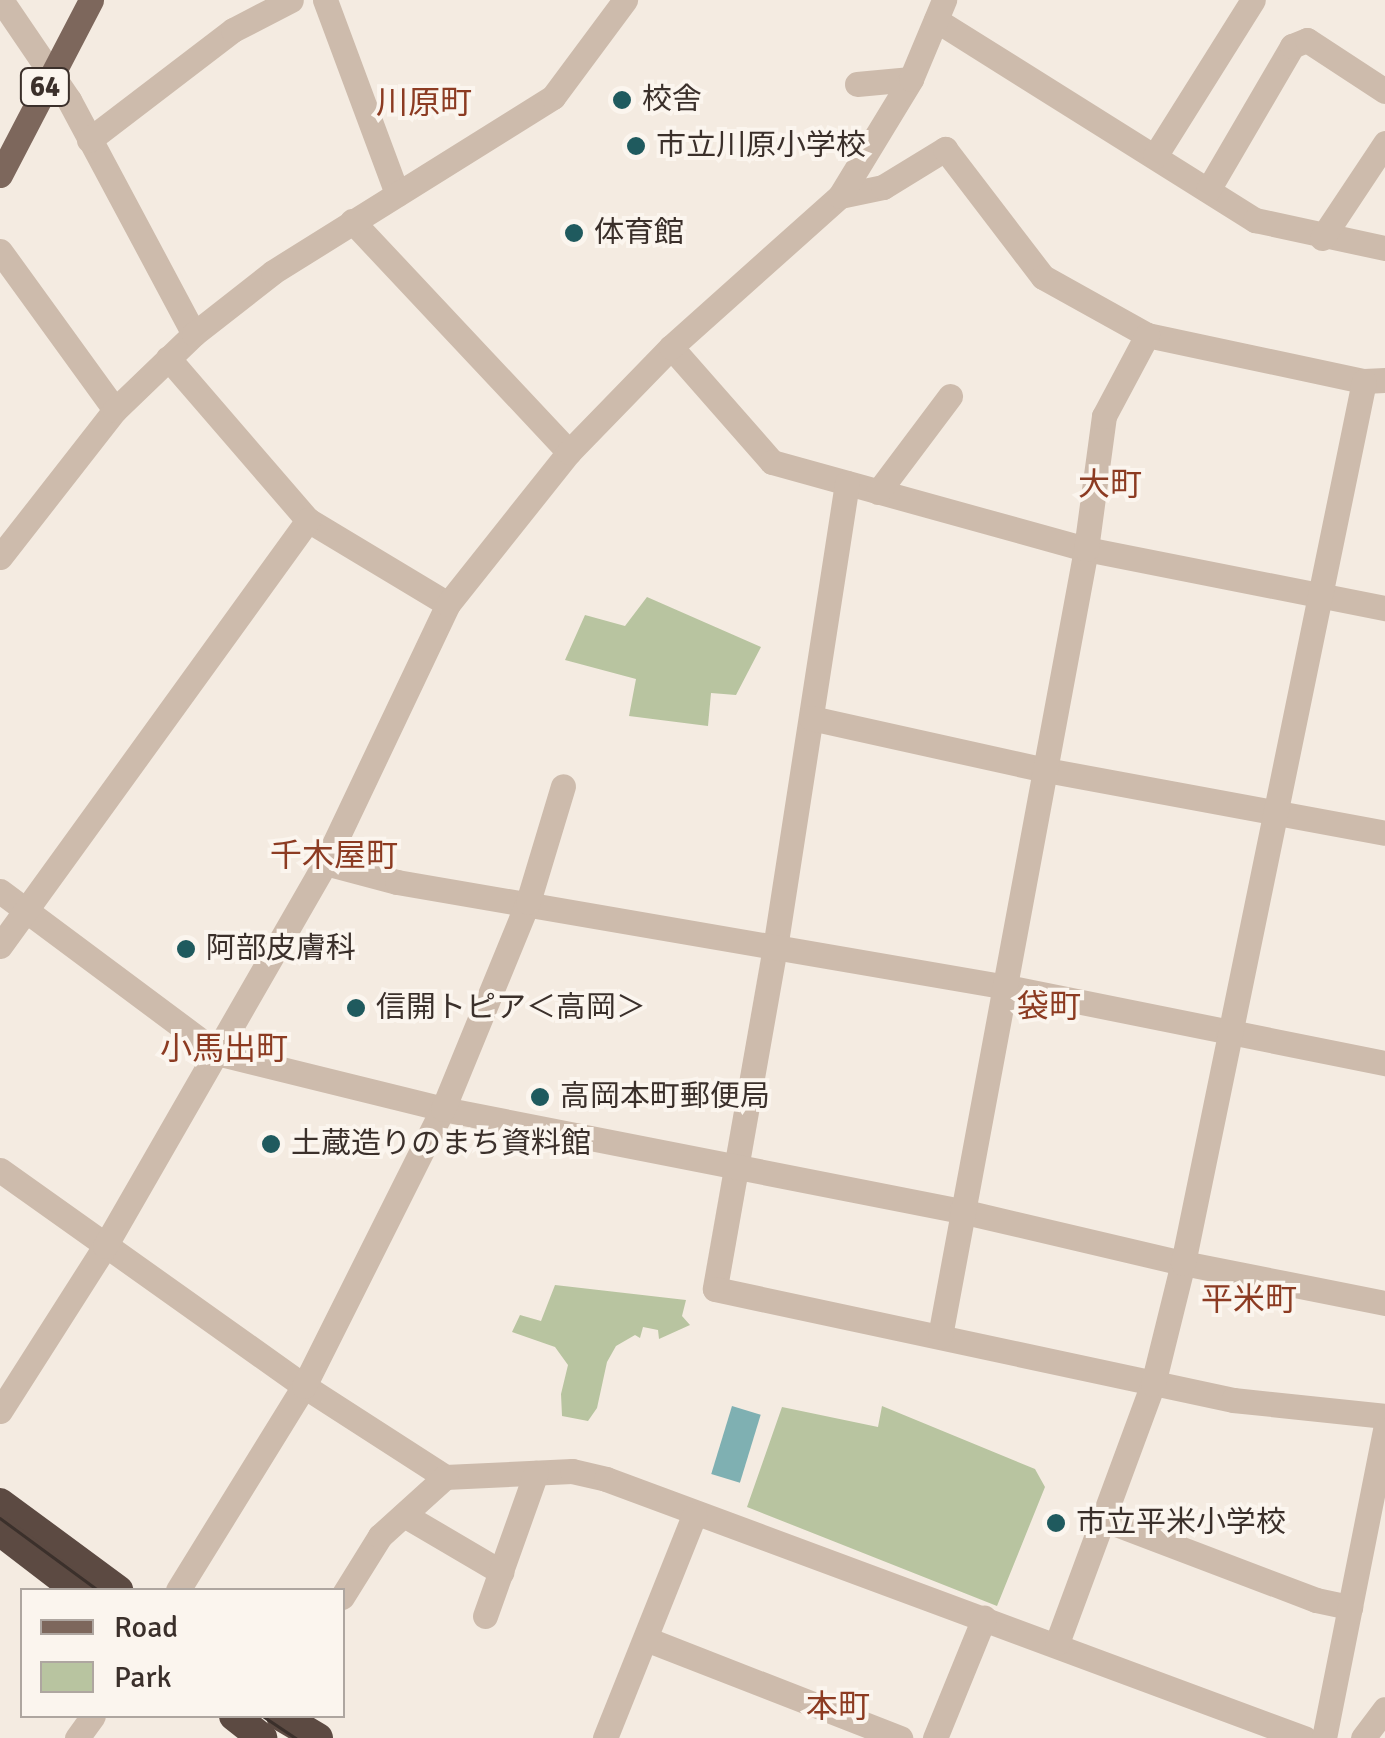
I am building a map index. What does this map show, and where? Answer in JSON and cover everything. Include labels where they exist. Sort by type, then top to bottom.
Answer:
[{"type":"highway","points":[[0,1503],[115,1588]]},
{"type":"highway","points":[[0,1532],[74,1588]]},
{"type":"highway","points":[[237,1718],[264,1738]]},
{"type":"highway","points":[[283,1718],[318,1738]]},
{"type":"main road","name":"64","points":[[0,175],[90,0]]},
{"type":"street","points":[[1,0],[53,73],[194,334]]},
{"type":"street","points":[[89,140],[233,30],[292,0]]},
{"type":"street","points":[[325,0],[397,194]]},
{"type":"street","points":[[0,557],[115,410],[194,334],[273,272],[553,97],[625,0]]},
{"type":"street","points":[[1154,156],[1253,0]]},
{"type":"street","points":[[0,1411],[105,1246],[325,863],[448,604],[569,452],[670,347],[840,196],[911,79],[940,10],[1255,220],[1322,238],[1385,248]]},
{"type":"street","points":[[1208,190],[1292,46],[1307,40],[1385,90]]},
{"type":"street","points":[[857,84],[911,79]]},
{"type":"street","points":[[1322,238],[1385,143]]},
{"type":"street","points":[[840,196],[883,187],[945,149],[1042,277],[1147,334],[1375,381],[1319,594],[1233,1034],[1183,1263],[1152,1384],[1057,1643]]},
{"type":"street","points":[[352,221],[569,452]]},
{"type":"street","points":[[0,251],[115,410]]},
{"type":"street","points":[[940,1336],[1086,549],[1104,416],[1147,334]]},
{"type":"street","points":[[670,347],[772,462],[1086,549],[1385,608]]},
{"type":"street","points":[[168,358],[308,520],[448,604]]},
{"type":"street","points":[[878,492],[950,396]]},
{"type":"street","points":[[846,483],[775,947],[715,1290],[1233,1400],[1385,1416]]},
{"type":"street","points":[[0,946],[308,520]]},
{"type":"street","points":[[811,718],[1046,770],[1385,833]]},
{"type":"street","points":[[179,1588],[304,1386],[443,1109],[528,902],[563,786]]},
{"type":"street","points":[[325,863],[398,882],[1007,988],[1385,1063]]},
{"type":"street","points":[[0,891],[217,1054],[443,1109],[961,1211],[1183,1263],[1385,1303]]},
{"type":"street","points":[[0,1170],[304,1386],[446,1477],[572,1471],[606,1479],[694,1515],[1057,1643],[1304,1738]]},
{"type":"street","points":[[1324,1738],[1385,1430]]},
{"type":"street","points":[[485,1616],[536,1473]]},
{"type":"street","points":[[345,1592],[380,1536],[446,1477]]},
{"type":"street","points":[[404,1515],[501,1572]]},
{"type":"street","points":[[604,1738],[694,1515]]},
{"type":"street","points":[[1103,1519],[1316,1600],[1350,1607]]},
{"type":"street","points":[[935,1738],[984,1618]]},
{"type":"street","points":[[646,1639],[900,1738]]},
{"type":"street","points":[[1363,1738],[1385,1709]]},
{"type":"green space","points":[[647,597],[761,647],[736,695],[711,693],[708,726],[629,716],[636,679],[565,660],[585,615],[625,626]]},
{"type":"green space","points":[[555,1285],[686,1300],[682,1316],[690,1325],[659,1339],[658,1330],[643,1327],[640,1338],[635,1335],[616,1346],[607,1362],[597,1408],[588,1421],[562,1416],[561,1394],[568,1365],[555,1347],[512,1332],[520,1315],[541,1321]]},
{"type":"green space","points":[[882,1406],[1035,1469],[1045,1487],[997,1606],[747,1507],[782,1407],[878,1427]]},
{"type":"water","points":[[732,1406],[761,1415],[740,1483],[711,1474]]},
{"type":"tram line","points":[[0,1518],[95,1588]]},
{"type":"tram line","points":[[266,1718],[296,1738]]},
{"type":"place","name":"校舎","points":[[622,100]]},
{"type":"place","name":"市立川原小学校","points":[[636,146]]},
{"type":"place","name":"体育館","points":[[574,233]]},
{"type":"place","name":"阿部皮膚科","points":[[186,949]]},
{"type":"place","name":"信開トピア＜高岡＞","points":[[356,1008]]},
{"type":"place","name":"高岡本町郵便局","points":[[540,1097]]},
{"type":"place","name":"土蔵造りのまち資料館","points":[[271,1144]]},
{"type":"place","name":"市立平米小学校","points":[[1056,1523]]},
{"type":"district","name":"川原町","points":[[424,103]]},
{"type":"district","name":"大町","points":[[1110,485]]},
{"type":"district","name":"千木屋町","points":[[334,856]]},
{"type":"district","name":"袋町","points":[[1049,1007]]},
{"type":"district","name":"小馬出町","points":[[224,1049]]},
{"type":"district","name":"平米町","points":[[1249,1300]]},
{"type":"district","name":"本町","points":[[838,1707]]}]
